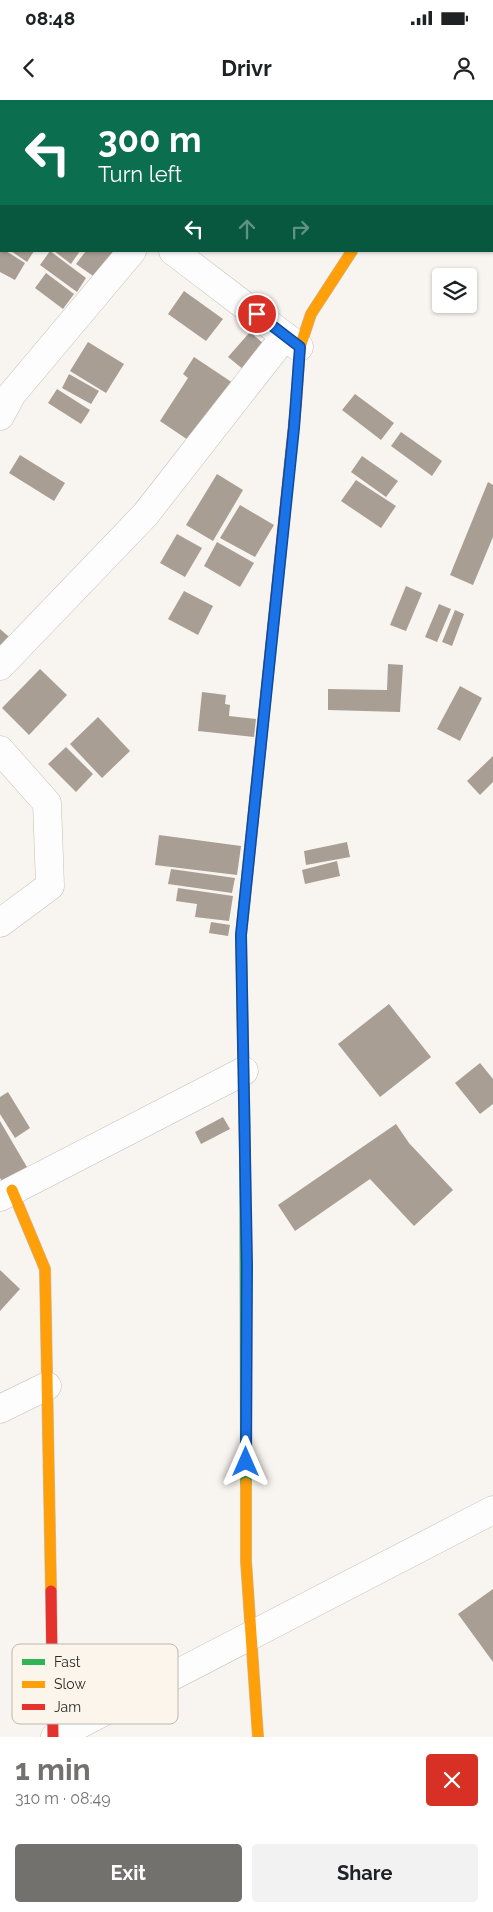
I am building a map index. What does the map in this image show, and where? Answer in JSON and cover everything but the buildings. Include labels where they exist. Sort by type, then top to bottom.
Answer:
[{"type":"street","points":[[0,416],[12,394],[131,252]]},
{"type":"street","points":[[174,252],[292,341]]},
{"type":"street","points":[[0,666],[145,515],[292,341],[351,252]]},
{"type":"street","points":[[258,1737],[246,1561],[247,1265],[241,935],[294,428],[292,341]]},
{"type":"street","points":[[0,750],[47,803],[50,886],[0,923]]},
{"type":"street","points":[[52,1644],[44,1269],[6,1193],[244,1072]]},
{"type":"street","points":[[0,1410],[47,1386]]},
{"type":"street","points":[[178,1674],[493,1510]]},
{"type":"street","points":[[54,1724],[54,1737],[80,1724]]},
{"type":"traffic: fast","points":[[245,1148],[246,1483]]},
{"type":"traffic: slow","points":[[296,404],[300,347],[311,314],[351,252]]},
{"type":"traffic: slow","points":[[245,1148],[241,935],[253,819]]},
{"type":"traffic: slow","points":[[12,1190],[45,1269],[51,1591]]},
{"type":"traffic: slow","points":[[246,1483],[246,1561],[258,1737]]},
{"type":"traffic: jam","points":[[253,819],[296,404]]},
{"type":"traffic: jam","points":[[51,1591],[52,1644]]},
{"type":"traffic: jam","points":[[53,1724],[53,1737]]},
{"type":"route","points":[[246,1462],[247,1265],[241,935],[294,428],[300,347],[257,314]]}]
